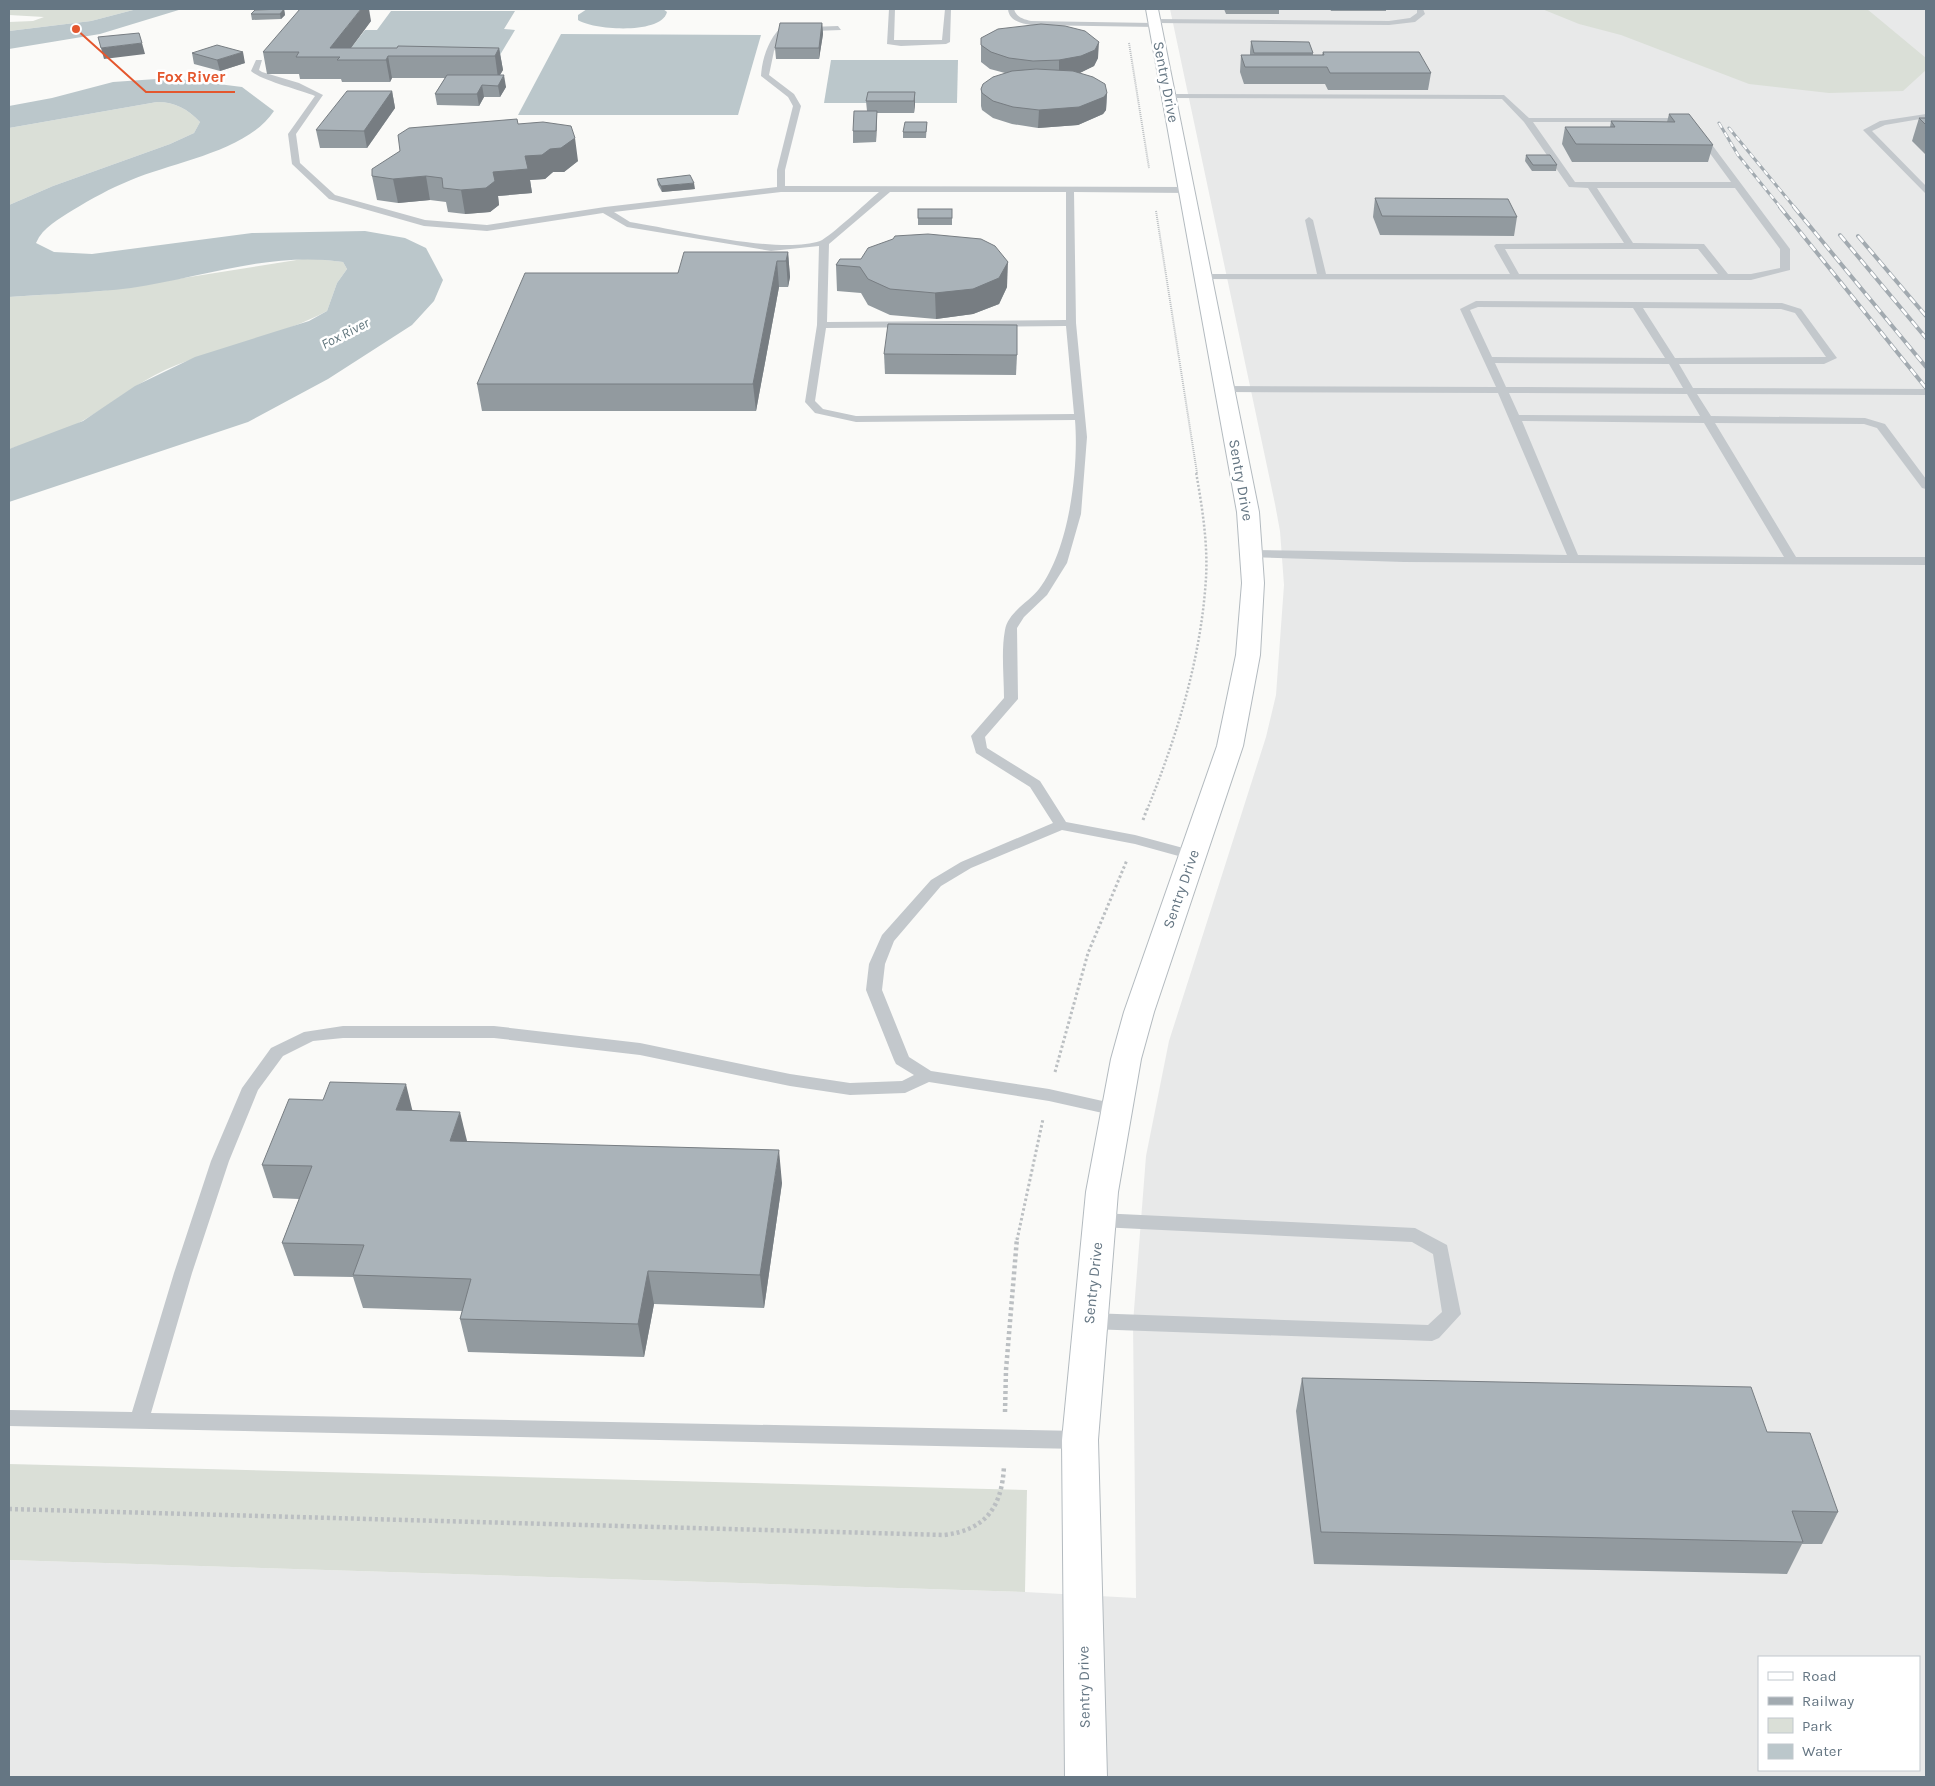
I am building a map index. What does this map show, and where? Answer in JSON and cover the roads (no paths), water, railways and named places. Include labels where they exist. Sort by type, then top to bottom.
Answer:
[{"type":"street","name":"Sentry Drive","points":[[1086,1777],[1080,1440],[1099,1220],[1126,1059],[1139,1012],[1230,746],[1248,655],[1253,583],[1248,512],[1154,18]]},
{"type":"lane","points":[[892,9],[890,42],[901,44],[946,42],[948,9]]},
{"type":"lane","points":[[1011,9],[1012,14],[1019,20],[1031,23],[1154,18],[1312,19],[1389,23],[1412,20],[1421,14],[1420,9]]},
{"type":"lane","points":[[781,189],[780,170],[797,106],[791,96],[770,82],[765,76],[765,65],[777,34],[783,30],[838,28]]},
{"type":"lane","points":[[259,62],[255,71],[259,74],[296,85],[319,95],[292,134],[296,164],[332,197],[424,223],[487,228],[605,210],[781,189],[1187,190]]},
{"type":"lane","points":[[1169,96],[1504,97],[1526,120],[1572,185],[1737,185]]},
{"type":"lane","points":[[1926,116],[1883,123],[1867,130],[1926,191]]},
{"type":"lane","points":[[1204,277],[1751,277],[1785,270],[1785,249],[1689,120],[1526,120]]},
{"type":"lane","points":[[1591,185],[1630,246]]},
{"type":"lane","points":[[605,210],[627,224],[771,248],[797,247],[824,243],[888,189]]},
{"type":"lane","points":[[1061,825],[1035,784],[981,750],[978,736],[1011,699],[1010,628],[1019,615],[1043,592],[1061,563],[1075,514],[1082,437],[1071,323],[1070,190]]},
{"type":"lane","points":[[1309,220],[1322,277]]},
{"type":"lane","points":[[824,243],[822,325],[810,402],[819,410],[856,419],[1080,418]]},
{"type":"lane","points":[[1516,277],[1499,246],[1701,246],[1725,277]]},
{"type":"lane","points":[[1488,360],[1824,361],[1832,358],[1798,311],[1782,306],[1476,304],[1465,309],[1488,360],[1502,390],[1574,559]]},
{"type":"lane","points":[[1637,306],[1708,419],[1793,561]]},
{"type":"lane","points":[[822,325],[1071,323]]},
{"type":"lane","points":[[1225,389],[1926,392]]},
{"type":"lane","points":[[1514,418],[1865,421],[1881,426],[1926,486]]},
{"type":"lane","points":[[1251,554],[1404,558],[1926,561]]},
{"type":"lane","points":[[1116,1110],[1049,1096],[927,1076],[902,1060],[874,990],[877,964],[887,939],[936,883],[966,864],[1061,825],[1193,854]]},
{"type":"lane","points":[[139,1421],[186,1264],[220,1161],[250,1088],[277,1052],[310,1036],[343,1032],[494,1032],[640,1049],[790,1080],[850,1089],[905,1087],[927,1076]]},
{"type":"lane","points":[[1089,1321],[1432,1333],[1452,1314],[1441,1250],[1415,1235],[1099,1220]]},
{"type":"lane","points":[[9,1418],[1080,1440]]},
{"type":"water","points":[[137,9],[182,9],[100,34],[9,49],[9,31],[91,21]]},
{"type":"water","points":[[587,9],[663,9],[667,12],[662,19],[653,24],[640,27],[611,28],[578,20],[578,15]]},
{"type":"water","points":[[391,11],[515,11],[504,29],[515,30],[491,70],[334,70],[365,30],[377,30]]},
{"type":"water","points":[[561,34],[761,35],[738,115],[518,115]]},
{"type":"water","points":[[831,60],[958,60],[957,103],[824,103]]},
{"type":"water","name":"Fox River","points":[[171,78],[242,87],[274,111],[262,125],[229,146],[131,180],[94,198],[52,224],[43,232],[36,243],[54,252],[92,254],[252,233],[365,231],[405,238],[426,248],[443,280],[434,301],[412,325],[328,379],[248,422],[9,502],[9,449],[83,421],[135,386],[195,357],[309,321],[327,311],[337,283],[347,269],[343,262],[290,260],[236,267],[131,288],[9,297],[9,205],[53,186],[170,144],[194,133],[200,122],[181,107],[170,103],[157,102],[9,128],[9,106],[52,98],[113,82]]},
{"type":"railway","points":[[1719,123],[1738,155],[1781,208]]},
{"type":"railway","points":[[1729,128],[1795,208]]},
{"type":"railway","points":[[1780,207],[1926,388]]},
{"type":"railway","points":[[1794,207],[1926,367]]},
{"type":"railway","points":[[1840,235],[1926,338]]},
{"type":"railway","points":[[1858,236],[1926,316]]},
{"type":"place","name":"Fox River","points":[[76,29]]}]
